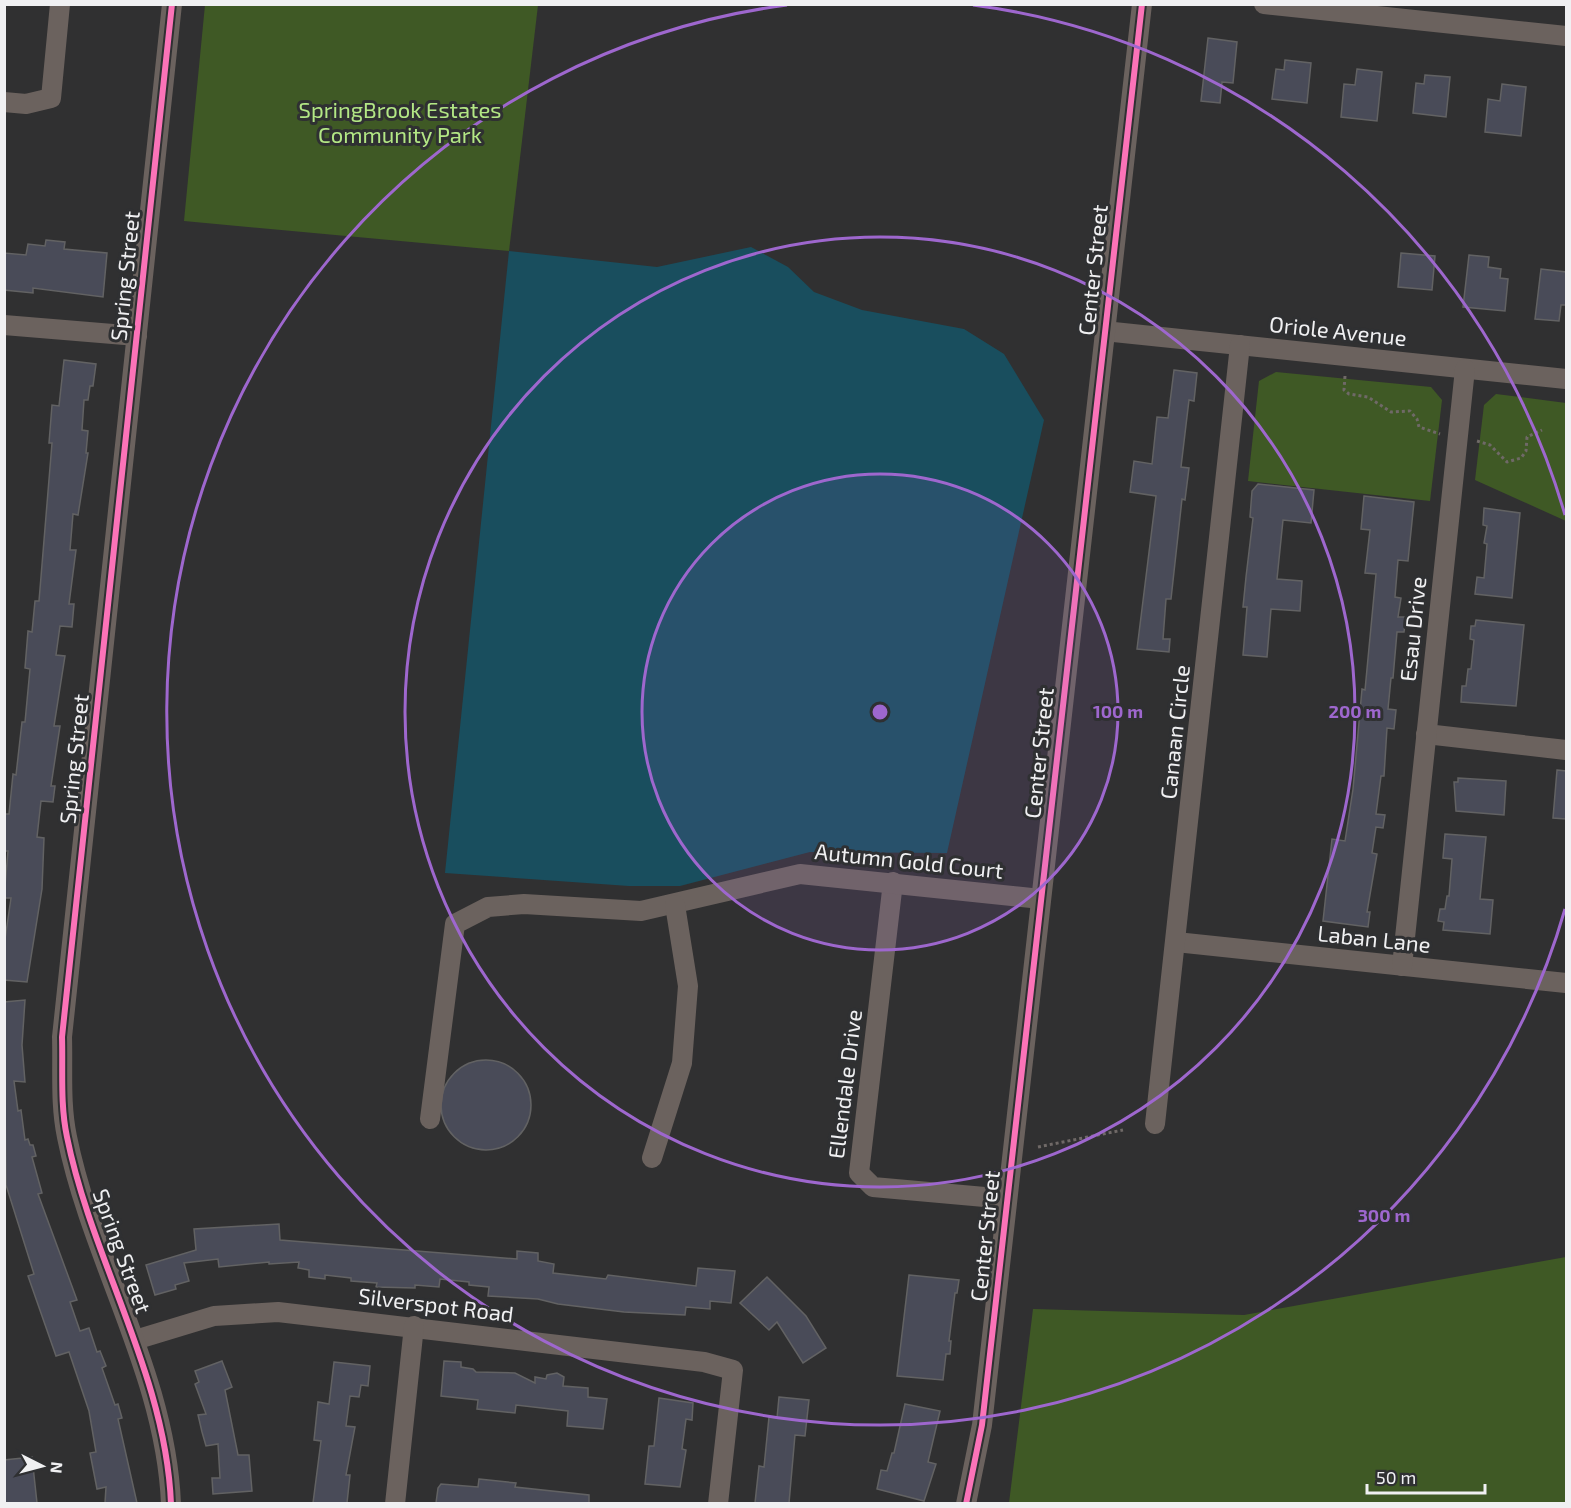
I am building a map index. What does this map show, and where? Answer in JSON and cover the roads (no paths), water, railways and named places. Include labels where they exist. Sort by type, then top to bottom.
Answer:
[{"type":"street","points":[[4,102],[26,104],[51,98],[60,4]]},
{"type":"street","name":"Spring Street","points":[[171,1503],[164,1443],[135,1340],[74,1169],[63,1102],[62,1037],[172,4]]},
{"type":"street","name":"Center Street","points":[[966,1503],[982,1425],[1142,4]]},
{"type":"street","points":[[1264,4],[1566,36]]},
{"type":"street","points":[[4,326],[137,336]]},
{"type":"street","name":"Oriole Avenue","points":[[1104,331],[1566,379]]},
{"type":"street","name":"Canaan Circle","points":[[1155,1124],[1240,345]]},
{"type":"street","name":"Esau Drive","points":[[1402,966],[1465,369]]},
{"type":"street","points":[[1426,734],[1566,750]]},
{"type":"street","name":"Autumn Gold Court","points":[[430,1119],[455,924],[488,907],[524,904],[641,911],[675,905],[800,874],[1041,899]]},
{"type":"street","name":"Ellendale Drive","points":[[893,882],[859,1173],[873,1187],[1007,1199]]},
{"type":"street","points":[[652,1158],[682,1063],[688,986],[675,905]]},
{"type":"street","name":"Laban Lane","points":[[1176,942],[1566,983]]},
{"type":"street","name":"Silverspot Road","points":[[135,1340],[214,1316],[248,1312],[278,1312],[414,1326],[704,1362],[733,1370],[718,1503]]},
{"type":"street","points":[[395,1503],[414,1326]]},
{"type":"water","points":[[751,247],[788,267],[814,292],[862,310],[964,329],[1004,354],[1044,420],[947,853],[810,852],[680,886],[629,886],[445,873],[509,251],[657,267]]},
{"type":"park label","name":"SpringBrook Estates Community Park","points":[[400,122]]}]
